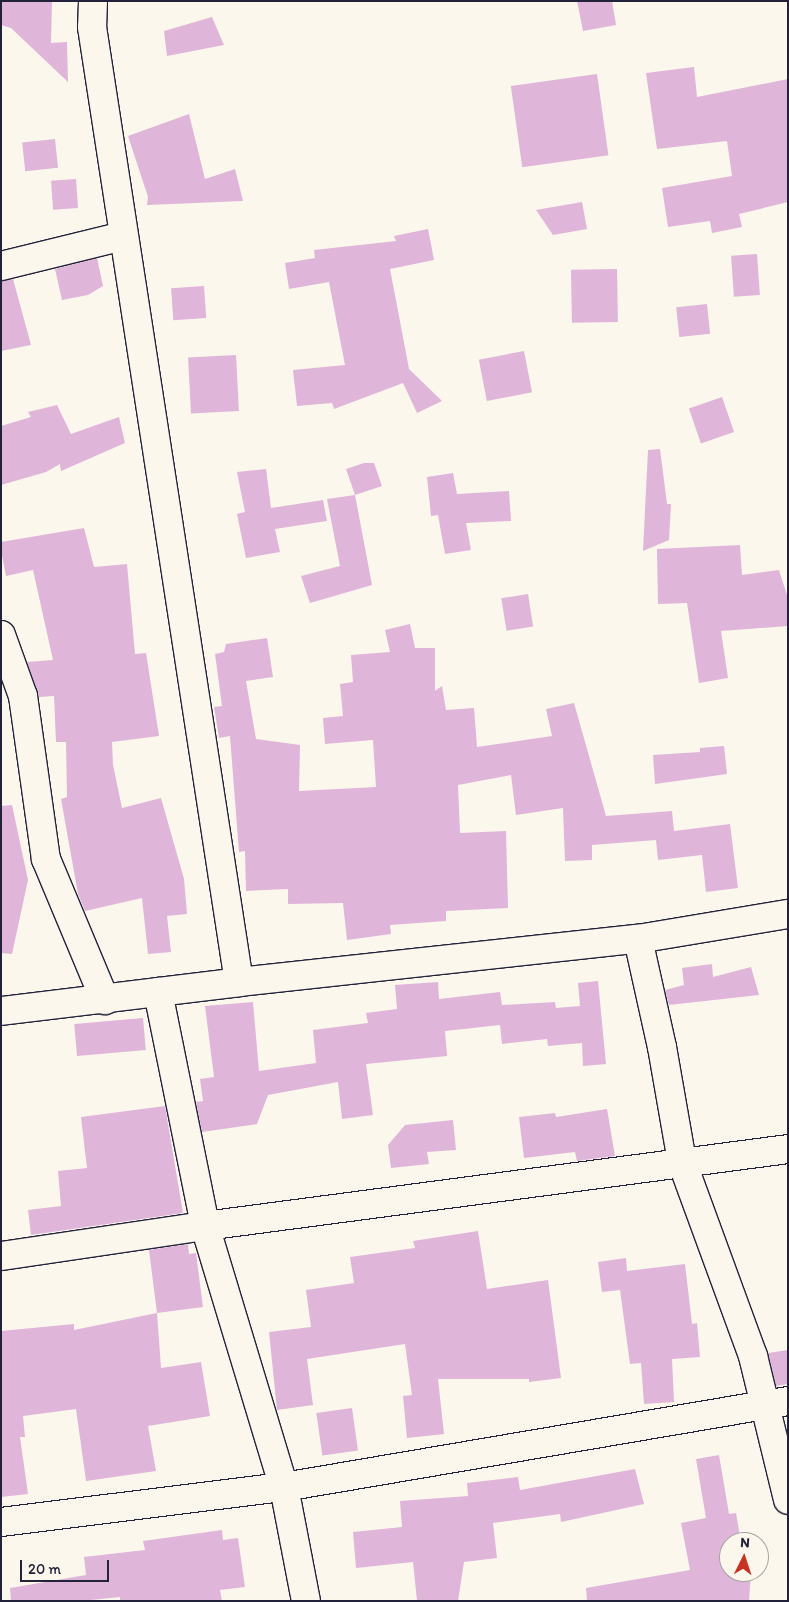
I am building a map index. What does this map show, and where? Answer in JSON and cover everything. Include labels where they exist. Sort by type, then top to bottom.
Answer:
[{"type":"street","points":[[93,1],[92,27],[123,236],[239,982]]},
{"type":"street","points":[[1,266],[123,236]]},
{"type":"street","points":[[1,635],[23,696],[46,858],[105,1000]]},
{"type":"street","points":[[1,1011],[105,1000],[239,982],[638,939],[788,914]]},
{"type":"street","points":[[638,939],[662,1046],[682,1162],[752,1356],[776,1402],[788,1500]]},
{"type":"street","points":[[158,992],[205,1226],[284,1487],[306,1601]]},
{"type":"street","points":[[1,1256],[205,1226],[682,1162],[788,1150]]},
{"type":"street","points":[[1,1522],[284,1487],[776,1402]]},
{"type":"building","points":[[1,1],[52,1],[51,43],[67,42],[68,82],[11,28],[1,25]]},
{"type":"building","points":[[577,1],[612,1],[616,25],[583,31]]},
{"type":"building","points":[[212,17],[224,45],[167,56],[164,31]]},
{"type":"building","points":[[694,67],[697,97],[788,79],[788,202],[739,214],[742,227],[712,233],[710,221],[668,227],[662,188],[732,176],[727,141],[657,149],[646,73]]},
{"type":"building","points":[[597,74],[608,155],[522,167],[511,86]]},
{"type":"building","points":[[189,114],[205,179],[235,169],[243,201],[147,205],[148,197],[128,136]]},
{"type":"building","points":[[55,139],[58,168],[25,171],[22,142]]},
{"type":"building","points":[[76,179],[78,208],[53,210],[51,181]]},
{"type":"building","points":[[582,202],[587,229],[553,235],[536,210]]},
{"type":"building","points":[[428,229],[434,260],[390,269],[409,369],[442,401],[417,413],[403,383],[334,409],[332,403],[297,406],[293,370],[345,365],[329,282],[289,289],[285,263],[315,258],[314,250],[396,241],[394,236]]},
{"type":"building","points":[[757,254],[760,295],[734,297],[731,256]]},
{"type":"building","points":[[97,258],[103,286],[88,295],[62,300],[55,269]]},
{"type":"building","points":[[617,269],[618,322],[572,323],[571,270]]},
{"type":"building","points":[[13,279],[31,345],[1,351],[1,281]]},
{"type":"building","points":[[204,286],[206,318],[173,320],[171,288]]},
{"type":"building","points":[[707,304],[710,334],[679,337],[676,307]]},
{"type":"building","points":[[524,351],[532,392],[487,401],[479,360]]},
{"type":"building","points":[[236,355],[239,411],[191,413],[188,358]]},
{"type":"building","points":[[722,397],[734,432],[701,443],[689,408]]},
{"type":"building","points":[[57,405],[71,434],[119,417],[125,443],[61,471],[60,464],[46,472],[1,485],[1,426],[31,417],[28,412]]},
{"type":"building","points":[[660,449],[667,504],[671,504],[669,540],[643,551],[648,450]]},
{"type":"building","points":[[364,463],[374,463],[382,486],[355,495],[346,469]]},
{"type":"building","points":[[266,469],[271,508],[323,500],[327,521],[275,529],[280,552],[246,558],[237,514],[245,512],[237,472]]},
{"type":"building","points":[[453,473],[457,494],[509,491],[511,521],[466,523],[471,550],[445,554],[438,515],[431,516],[427,477]]},
{"type":"building","points":[[355,495],[372,585],[310,603],[301,576],[340,566],[327,499]]},
{"type":"building","points":[[84,528],[94,567],[127,564],[135,654],[146,653],[159,736],[112,742],[113,765],[122,808],[161,798],[184,879],[187,914],[167,916],[171,952],[148,954],[142,898],[85,911],[78,894],[61,799],[67,797],[66,742],[56,742],[54,696],[39,697],[27,662],[53,660],[33,570],[6,576],[1,542]]},
{"type":"building","points":[[740,545],[742,575],[779,570],[788,598],[788,626],[721,631],[728,678],[699,683],[687,603],[658,604],[657,549]]},
{"type":"building","points":[[528,594],[533,627],[506,631],[501,598]]},
{"type":"building","points":[[410,624],[415,648],[435,648],[435,691],[442,686],[446,710],[474,708],[477,747],[552,736],[546,709],[574,703],[606,816],[672,811],[674,831],[730,824],[738,888],[706,892],[702,855],[658,860],[656,840],[592,845],[592,860],[565,861],[563,808],[516,815],[511,775],[458,785],[460,833],[506,831],[508,908],[446,911],[446,921],[390,925],[391,934],[347,940],[343,903],[288,904],[288,889],[246,891],[245,851],[239,852],[230,736],[219,738],[214,707],[222,706],[215,654],[224,652],[226,644],[267,638],[273,677],[246,681],[256,739],[300,745],[299,791],[376,787],[373,740],[325,744],[323,718],[343,716],[340,684],[353,682],[351,655],[390,652],[385,630]]},
{"type":"building","points":[[724,746],[727,774],[655,784],[653,755],[700,752],[700,748]]},
{"type":"building","points":[[12,805],[28,880],[12,954],[1,953],[1,806]]},
{"type":"building","points":[[712,964],[713,977],[751,967],[759,995],[669,1005],[665,990],[684,985],[682,968]]},
{"type":"building","points":[[598,981],[606,1064],[583,1066],[582,1043],[548,1046],[547,1039],[502,1044],[500,1025],[445,1031],[447,1056],[366,1064],[373,1115],[342,1119],[338,1082],[268,1095],[257,1124],[202,1132],[196,1102],[203,1101],[200,1079],[214,1077],[205,1006],[253,1002],[259,1071],[316,1063],[313,1030],[368,1023],[366,1013],[397,1009],[395,985],[438,982],[439,999],[500,992],[502,1005],[555,1002],[556,1008],[580,1006],[578,983]]},
{"type":"building","points":[[143,1018],[146,1050],[77,1056],[74,1024]]},
{"type":"building","points":[[165,1106],[183,1213],[31,1235],[28,1210],[61,1206],[58,1171],[87,1168],[81,1117]]},
{"type":"building","points":[[607,1109],[615,1156],[577,1161],[575,1152],[524,1158],[519,1117],[555,1113],[556,1117]]},
{"type":"building","points":[[453,1120],[456,1150],[427,1152],[429,1164],[391,1168],[388,1145],[405,1125]]},
{"type":"building","points":[[478,1231],[487,1289],[548,1280],[561,1378],[529,1382],[529,1379],[438,1379],[444,1434],[407,1438],[403,1396],[412,1395],[405,1344],[307,1359],[313,1405],[277,1410],[269,1332],[311,1327],[306,1290],[354,1283],[350,1257],[415,1248],[413,1241]]},
{"type":"building","points":[[188,1244],[189,1254],[196,1253],[203,1307],[157,1313],[149,1250]]},
{"type":"building","points":[[626,1258],[627,1271],[685,1264],[692,1324],[697,1323],[700,1357],[672,1359],[674,1402],[644,1404],[641,1363],[630,1364],[620,1290],[602,1292],[598,1262]]},
{"type":"building","points":[[157,1313],[161,1368],[201,1362],[210,1416],[148,1426],[156,1471],[86,1481],[76,1409],[23,1416],[25,1437],[20,1437],[28,1494],[1,1497],[1,1331],[74,1324],[74,1330]]},
{"type":"building","points":[[788,1350],[788,1384],[776,1386],[768,1353]]},
{"type":"building","points":[[352,1408],[358,1451],[322,1456],[316,1413]]},
{"type":"building","points":[[719,1455],[729,1514],[736,1513],[739,1532],[719,1532],[719,1582],[750,1582],[749,1601],[587,1601],[586,1588],[690,1570],[681,1523],[706,1518],[696,1459]]},
{"type":"building","points":[[635,1469],[644,1504],[561,1522],[560,1514],[493,1523],[497,1558],[464,1562],[458,1601],[417,1601],[413,1562],[356,1568],[353,1532],[402,1527],[400,1501],[468,1496],[467,1483],[518,1477],[520,1490]]},
{"type":"building","points":[[222,1530],[223,1540],[238,1538],[245,1587],[220,1590],[222,1601],[120,1601],[120,1597],[81,1601],[11,1601],[10,1588],[86,1575],[84,1557],[145,1550],[143,1541]]}]
